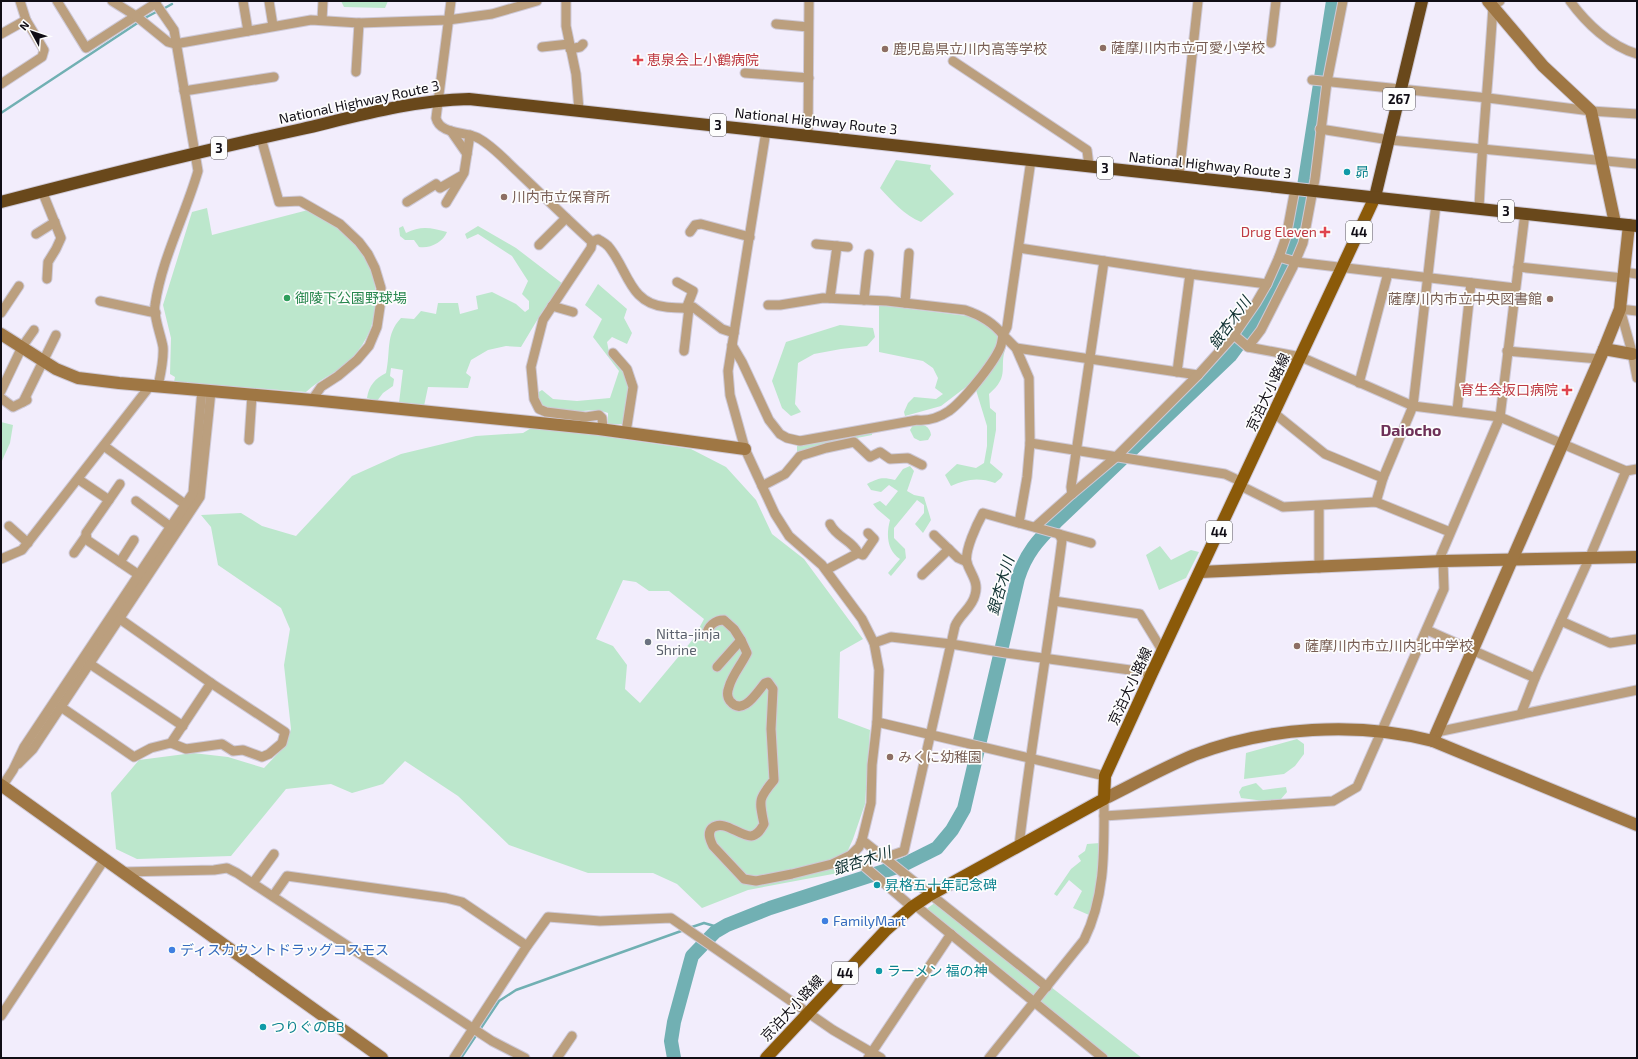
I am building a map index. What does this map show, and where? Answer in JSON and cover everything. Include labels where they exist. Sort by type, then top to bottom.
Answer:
[{"type":"highway","name":"267","points":[[1376,197],[1422,1]]},
{"type":"highway","name":"National Highway Route 3","points":[[1,202],[194,154],[392,108],[438,100],[469,99],[1633,225]]},
{"type":"main road","name":"京泊大小路線","points":[[766,1058],[886,930],[913,906],[930,895],[1104,799],[1105,776],[1162,650],[1242,484],[1376,197]]},
{"type":"street","points":[[1,84],[42,57],[44,50],[26,20],[20,1]]},
{"type":"street","points":[[1,559],[22,550],[104,446],[154,386],[164,363],[163,346],[154,306],[168,252],[193,188],[198,171],[175,44],[174,30],[158,6],[136,16],[86,48],[57,1]]},
{"type":"street","points":[[112,1],[136,16],[168,42],[175,44],[311,20],[359,23],[448,20],[492,14],[537,1]]},
{"type":"street","points":[[243,1],[248,31]]},
{"type":"street","points":[[269,1],[273,26]]},
{"type":"street","points":[[322,20],[323,1]]},
{"type":"street","points":[[452,1],[448,20],[436,118],[437,121],[444,128],[451,131],[478,138],[496,151],[592,242]]},
{"type":"street","points":[[566,1],[566,26],[576,74],[579,110]]},
{"type":"street","points":[[808,136],[809,1]]},
{"type":"street","points":[[1179,176],[1198,1]]},
{"type":"street","points":[[1271,43],[1276,1]]},
{"type":"street","points":[[1037,528],[1072,494],[1118,458],[1235,336],[1267,284],[1280,258],[1304,190],[1320,129],[1326,82],[1343,1]]},
{"type":"street","points":[[1570,1],[1577,11],[1598,32],[1614,44],[1637,54]]},
{"type":"street","points":[[1480,209],[1482,148],[1488,98],[1494,3]]},
{"type":"street","points":[[1494,3],[1543,66],[1590,110],[1616,223]]},
{"type":"street","points":[[1,34],[26,20]]},
{"type":"street","points":[[356,72],[359,23]]},
{"type":"street","points":[[776,24],[808,26]]},
{"type":"street","points":[[542,47],[580,47],[584,44]]},
{"type":"street","points":[[953,61],[1087,150],[1089,166]]},
{"type":"street","points":[[745,73],[809,78]]},
{"type":"street","points":[[184,91],[274,78]]},
{"type":"street","points":[[1313,80],[1637,114]]},
{"type":"street","points":[[1320,129],[1390,140],[1637,164]]},
{"type":"street","points":[[451,131],[466,154]]},
{"type":"street","points":[[706,636],[711,626],[718,620],[724,620],[734,629],[747,653],[729,685],[727,694],[729,701],[736,706],[741,707],[747,705],[765,683],[768,682],[771,684],[773,689],[771,729],[774,780],[763,792],[759,803],[764,824],[756,835],[749,836],[720,825],[711,829],[710,839],[713,846],[744,879],[756,881],[832,864],[851,855],[859,848],[871,803],[872,765],[877,722],[879,670],[874,643],[862,619],[826,570],[789,536],[775,514],[745,449],[730,396],[728,371],[766,131]]},
{"type":"street","points":[[446,203],[463,175],[470,135]]},
{"type":"street","points":[[261,138],[279,202],[300,201],[340,224],[359,242],[368,254],[375,268],[381,288],[377,327],[369,346],[357,360],[321,386],[312,400]]},
{"type":"street","points":[[732,345],[742,362],[769,420],[780,434],[787,438],[800,441],[917,420],[926,421],[948,412],[962,399],[993,361],[1001,347],[1003,335],[1007,327],[1031,160]]},
{"type":"street","points":[[408,202],[436,184],[440,188],[463,175]]},
{"type":"street","points":[[1247,346],[1261,330],[1306,234],[1304,190]]},
{"type":"street","points":[[42,191],[61,238],[48,262],[47,279]]},
{"type":"street","points":[[1376,502],[1383,478],[1413,406],[1429,277],[1436,204]]},
{"type":"street","points":[[1104,816],[1333,801],[1357,787],[1444,589],[1441,562],[1450,532],[1500,417],[1525,213]]},
{"type":"street","points":[[539,245],[566,218]]},
{"type":"street","points":[[36,234],[55,222]]},
{"type":"street","points":[[690,232],[695,225],[701,224],[750,237]]},
{"type":"street","points":[[1435,737],[1472,649],[1602,354],[1620,309],[1623,275],[1633,225]]},
{"type":"street","points":[[592,242],[598,239],[607,245],[637,294],[646,302],[660,307],[693,307],[722,329],[734,333]]},
{"type":"street","points":[[592,242],[591,248],[543,320],[532,367],[535,404],[539,409],[546,412],[586,417],[599,415],[602,418],[603,429]]},
{"type":"street","points":[[816,244],[848,247]]},
{"type":"street","points":[[830,298],[836,246]]},
{"type":"street","points":[[1019,248],[1267,284]]},
{"type":"street","points":[[905,303],[909,253]]},
{"type":"street","points":[[864,300],[869,254]]},
{"type":"street","points":[[1280,258],[1343,268],[1515,288]]},
{"type":"street","points":[[1072,494],[1071,487],[1104,261]]},
{"type":"street","points":[[1518,267],[1623,275],[1637,274]]},
{"type":"street","points":[[1359,383],[1388,273]]},
{"type":"street","points":[[1177,372],[1190,274]]},
{"type":"street","points":[[677,282],[694,291],[688,308],[684,351]]},
{"type":"street","points":[[1457,411],[1471,283]]},
{"type":"street","points":[[1,313],[19,286]]},
{"type":"street","points":[[768,305],[780,305],[823,298],[864,300],[965,310],[988,320],[1016,348],[1029,378],[1030,443],[1027,477],[1019,523]]},
{"type":"street","points":[[100,301],[156,313]]},
{"type":"street","points":[[552,306],[573,312]]},
{"type":"street","points":[[1620,309],[1637,311]]},
{"type":"street","points":[[1620,309],[1637,378]]},
{"type":"street","points":[[1,391],[22,347],[34,330]]},
{"type":"street","points":[[1,334],[56,369],[78,378],[603,429],[745,449]]},
{"type":"street","points":[[1,398],[13,407],[28,400],[56,335]]},
{"type":"street","points":[[1235,336],[1247,346],[1301,357],[1413,406],[1500,417],[1626,471],[1637,468]]},
{"type":"street","points":[[1016,348],[1198,375]]},
{"type":"street","points":[[1507,352],[1602,354],[1632,353]]},
{"type":"street","points":[[613,353],[627,369],[633,387],[626,432]]},
{"type":"street","points":[[13,770],[24,747],[193,493],[206,391]]},
{"type":"street","points":[[206,391],[200,497],[34,749],[13,770],[1,786],[382,1058]]},
{"type":"street","points":[[248,440],[252,395]]},
{"type":"street","points":[[1274,413],[1325,454],[1383,478]]},
{"type":"street","points":[[762,486],[785,474],[800,456],[826,448],[854,442],[870,457],[880,452],[890,459],[908,458],[922,465]]},
{"type":"street","points":[[1030,443],[1224,474],[1283,506],[1319,506],[1376,502],[1450,532]]},
{"type":"street","points":[[104,446],[186,505]]},
{"type":"street","points":[[1520,714],[1589,559],[1626,471]]},
{"type":"street","points":[[78,480],[109,500]]},
{"type":"street","points":[[74,553],[120,484]]},
{"type":"street","points":[[136,501],[171,527]]},
{"type":"street","points":[[1319,506],[1319,568]]},
{"type":"street","points":[[885,858],[904,851],[950,644],[958,618],[972,605],[976,594],[977,585],[967,562],[972,536],[983,513],[1091,543]]},
{"type":"street","points":[[830,524],[836,534],[855,547],[858,553],[864,555],[874,539],[868,533]]},
{"type":"street","points":[[9,526],[28,543]]},
{"type":"street","points":[[1019,846],[1029,759],[1046,658],[1062,540],[1056,533]]},
{"type":"street","points":[[934,535],[958,558],[967,562]]},
{"type":"street","points":[[86,536],[87,540],[139,575]]},
{"type":"street","points":[[120,562],[134,540]]},
{"type":"street","points":[[922,575],[949,550]]},
{"type":"street","points":[[826,570],[858,553]]},
{"type":"street","points":[[1200,572],[1441,562],[1637,558]]},
{"type":"street","points":[[1054,601],[1140,614],[1162,650]]},
{"type":"street","points":[[61,707],[134,757],[151,748],[171,743],[186,749],[222,744],[233,750],[243,750],[262,757],[269,754],[282,743],[285,732],[211,683],[120,619]]},
{"type":"street","points":[[1561,621],[1610,643],[1637,639]]},
{"type":"street","points":[[1427,630],[1535,678]]},
{"type":"street","points":[[874,643],[891,637],[1152,673]]},
{"type":"street","points":[[716,667],[741,640]]},
{"type":"street","points":[[90,664],[183,726]]},
{"type":"street","points":[[171,743],[211,683]]},
{"type":"street","points":[[989,1058],[1084,940],[1092,923],[1102,880],[1104,799],[1176,763],[1195,755],[1234,743],[1293,731],[1334,730],[1382,732],[1418,737],[1435,737],[1520,714],[1637,690]]},
{"type":"street","points":[[877,722],[930,736],[1105,776]]},
{"type":"street","points":[[1435,737],[1637,825]]},
{"type":"street","points":[[862,840],[1047,987]]},
{"type":"street","points":[[252,883],[274,854]]},
{"type":"street","points":[[851,855],[1103,1058]]},
{"type":"street","points":[[1,1016],[104,860]]},
{"type":"street","points":[[121,872],[214,870],[227,868],[273,896],[474,1029],[525,1058]]},
{"type":"street","points":[[273,896],[287,876],[446,898],[462,902],[527,946]]},
{"type":"street","points":[[454,1058],[527,946],[548,917],[600,921],[666,917],[671,918],[869,1055],[881,1058]]},
{"type":"street","points":[[869,1055],[950,934]]},
{"type":"street","points":[[556,1058],[572,1036]]},
{"type":"green space","points":[[341,1],[388,1],[385,8],[344,7]]},
{"type":"green space","points":[[896,160],[931,165],[930,169],[954,194],[921,222],[909,216],[880,188]]},
{"type":"green space","points":[[207,208],[212,235],[308,210],[334,225],[346,234],[357,245],[366,258],[372,272],[376,302],[374,317],[369,332],[362,346],[347,363],[306,392],[174,382],[175,377],[170,374],[171,338],[163,305],[192,212]]},
{"type":"green space","points":[[403,226],[406,233],[411,230],[422,228],[431,228],[447,232],[445,236],[436,244],[427,247],[419,247],[414,240],[405,240],[400,236],[399,228]]},
{"type":"green space","points":[[478,226],[516,248],[563,284],[542,312],[521,347],[506,346],[488,350],[471,360],[466,373],[471,377],[468,388],[428,387],[424,406],[399,403],[403,370],[391,368],[390,376],[394,379],[393,386],[383,393],[377,401],[367,398],[369,389],[373,383],[386,373],[389,344],[396,324],[401,318],[414,319],[421,311],[436,314],[438,303],[458,303],[460,314],[478,309],[476,296],[492,292],[516,304],[525,312],[529,309],[529,301],[522,294],[528,281],[512,256],[478,234],[467,239],[465,234]]},
{"type":"green space","points":[[598,284],[627,309],[624,318],[632,333],[627,344],[612,337],[607,342],[609,352],[622,369],[630,388],[623,424],[608,424],[608,413],[599,411],[591,410],[570,412],[545,408],[539,402],[537,393],[542,390],[553,399],[577,401],[610,398],[619,371],[593,337],[602,319],[585,305]]},
{"type":"green space","points":[[879,305],[975,317],[997,331],[1006,347],[1000,382],[989,394],[990,408],[996,413],[996,430],[990,463],[1003,474],[995,483],[978,479],[951,486],[945,475],[957,464],[976,468],[984,463],[987,446],[987,426],[976,390],[966,387],[941,406],[905,416],[904,412],[908,403],[914,397],[936,399],[943,394],[935,388],[938,378],[933,368],[923,361],[879,352]]},
{"type":"green space","points":[[840,325],[873,328],[875,337],[867,346],[814,354],[798,363],[795,404],[801,412],[791,416],[782,408],[772,381],[786,342]]},
{"type":"green space","points":[[1,422],[13,425],[10,443],[1,463]]},
{"type":"green space","points":[[541,422],[609,437],[691,449],[726,467],[756,500],[772,534],[804,559],[863,639],[840,652],[838,718],[870,730],[865,804],[853,839],[838,873],[748,890],[702,908],[677,884],[653,873],[588,873],[509,845],[458,796],[405,761],[383,784],[352,793],[331,784],[286,789],[231,856],[137,859],[116,849],[111,793],[139,760],[193,753],[228,757],[264,768],[286,745],[291,729],[284,665],[290,629],[281,608],[218,565],[211,527],[201,515],[241,513],[262,526],[296,536],[352,476],[401,454],[476,436],[523,433]],"holes":[[[623,580],[636,582],[649,591],[669,591],[704,619],[694,638],[640,703],[625,689],[627,665],[613,646],[596,639]]]},
{"type":"green space","points":[[919,424],[926,426],[930,430],[931,435],[928,440],[920,441],[914,438],[910,430],[913,425]]},
{"type":"green space","points":[[872,432],[872,435],[842,441],[797,454],[797,446]]},
{"type":"green space","points":[[910,466],[914,471],[907,491],[914,495],[924,497],[931,520],[923,533],[915,524],[924,513],[924,505],[917,500],[894,528],[894,538],[905,549],[906,558],[891,576],[888,573],[900,559],[890,547],[888,531],[890,520],[873,504],[880,501],[886,506],[898,491],[889,485],[881,492],[871,490],[867,484],[881,479],[895,480],[903,469]]},
{"type":"green space","points":[[1160,546],[1171,560],[1191,550],[1199,552],[1186,578],[1159,590],[1146,555]]},
{"type":"green space","points":[[1297,739],[1304,744],[1304,754],[1295,766],[1284,774],[1244,779],[1246,753]]},
{"type":"green space","points":[[1256,783],[1263,790],[1286,787],[1287,792],[1281,799],[1264,801],[1241,798],[1239,792],[1242,787]]},
{"type":"green space","points":[[1100,843],[1095,895],[1089,915],[1073,908],[1082,891],[1069,880],[1057,896],[1054,894],[1071,869],[1081,861],[1078,856],[1085,851],[1087,844]]},
{"type":"green space","points":[[936,902],[1041,987],[1035,995],[1031,996],[925,910]]},
{"type":"green space","points":[[1051,987],[1142,1058],[1107,1058],[1040,1001]]},
{"type":"waterway","name":"銀杏木川","points":[[674,1058],[671,1041],[674,1022],[692,956],[715,932],[727,925],[770,908],[903,865],[937,848],[952,830],[964,809],[1018,578],[1029,554],[1038,541],[1056,522],[1230,356],[1261,314],[1271,296],[1292,247],[1302,199],[1333,1]]},
{"type":"waterway","points":[[163,9],[172,4]]},
{"type":"waterway","points":[[143,19],[158,11]]},
{"type":"waterway","points":[[1,113],[139,22]]},
{"type":"waterway","points":[[689,928],[704,923],[721,928],[727,925]]},
{"type":"waterway","points":[[461,1058],[499,1001],[516,990],[684,930]]},
{"type":"place","name":"薩摩川内市立可愛小学校","points":[[1103,48]]},
{"type":"place","name":"鹿児島県立川内高等学校","points":[[885,49]]},
{"type":"place","name":"恵泉会上小鶴病院","points":[[638,60]]},
{"type":"place","name":"昴","points":[[1347,172]]},
{"type":"place","name":"川内市立保育所","points":[[504,197]]},
{"type":"place","name":"Drug Eleven","points":[[1325,232]]},
{"type":"place","name":"御陵下公園野球場","points":[[287,298]]},
{"type":"place","name":"薩摩川内市立中央図書館","points":[[1550,299]]},
{"type":"place","name":"育生会坂口病院","points":[[1567,390]]},
{"type":"place","name":"Nitta-jinja Shrine","points":[[648,642]]},
{"type":"place","name":"薩摩川内市立川内北中学校","points":[[1297,646]]},
{"type":"place","name":"みくに幼稚園","points":[[890,757]]},
{"type":"place","name":"昇格五十年記念碑","points":[[877,885]]},
{"type":"place","name":"FamilyMart","points":[[825,921]]},
{"type":"place","name":"ディスカウントドラッグコスモス","points":[[172,950]]},
{"type":"place","name":"ラーメン 福の神","points":[[879,971]]},
{"type":"place","name":"つりぐのBB","points":[[263,1027]]},
{"type":"district","name":"Daiocho","points":[[1411,430]]}]
